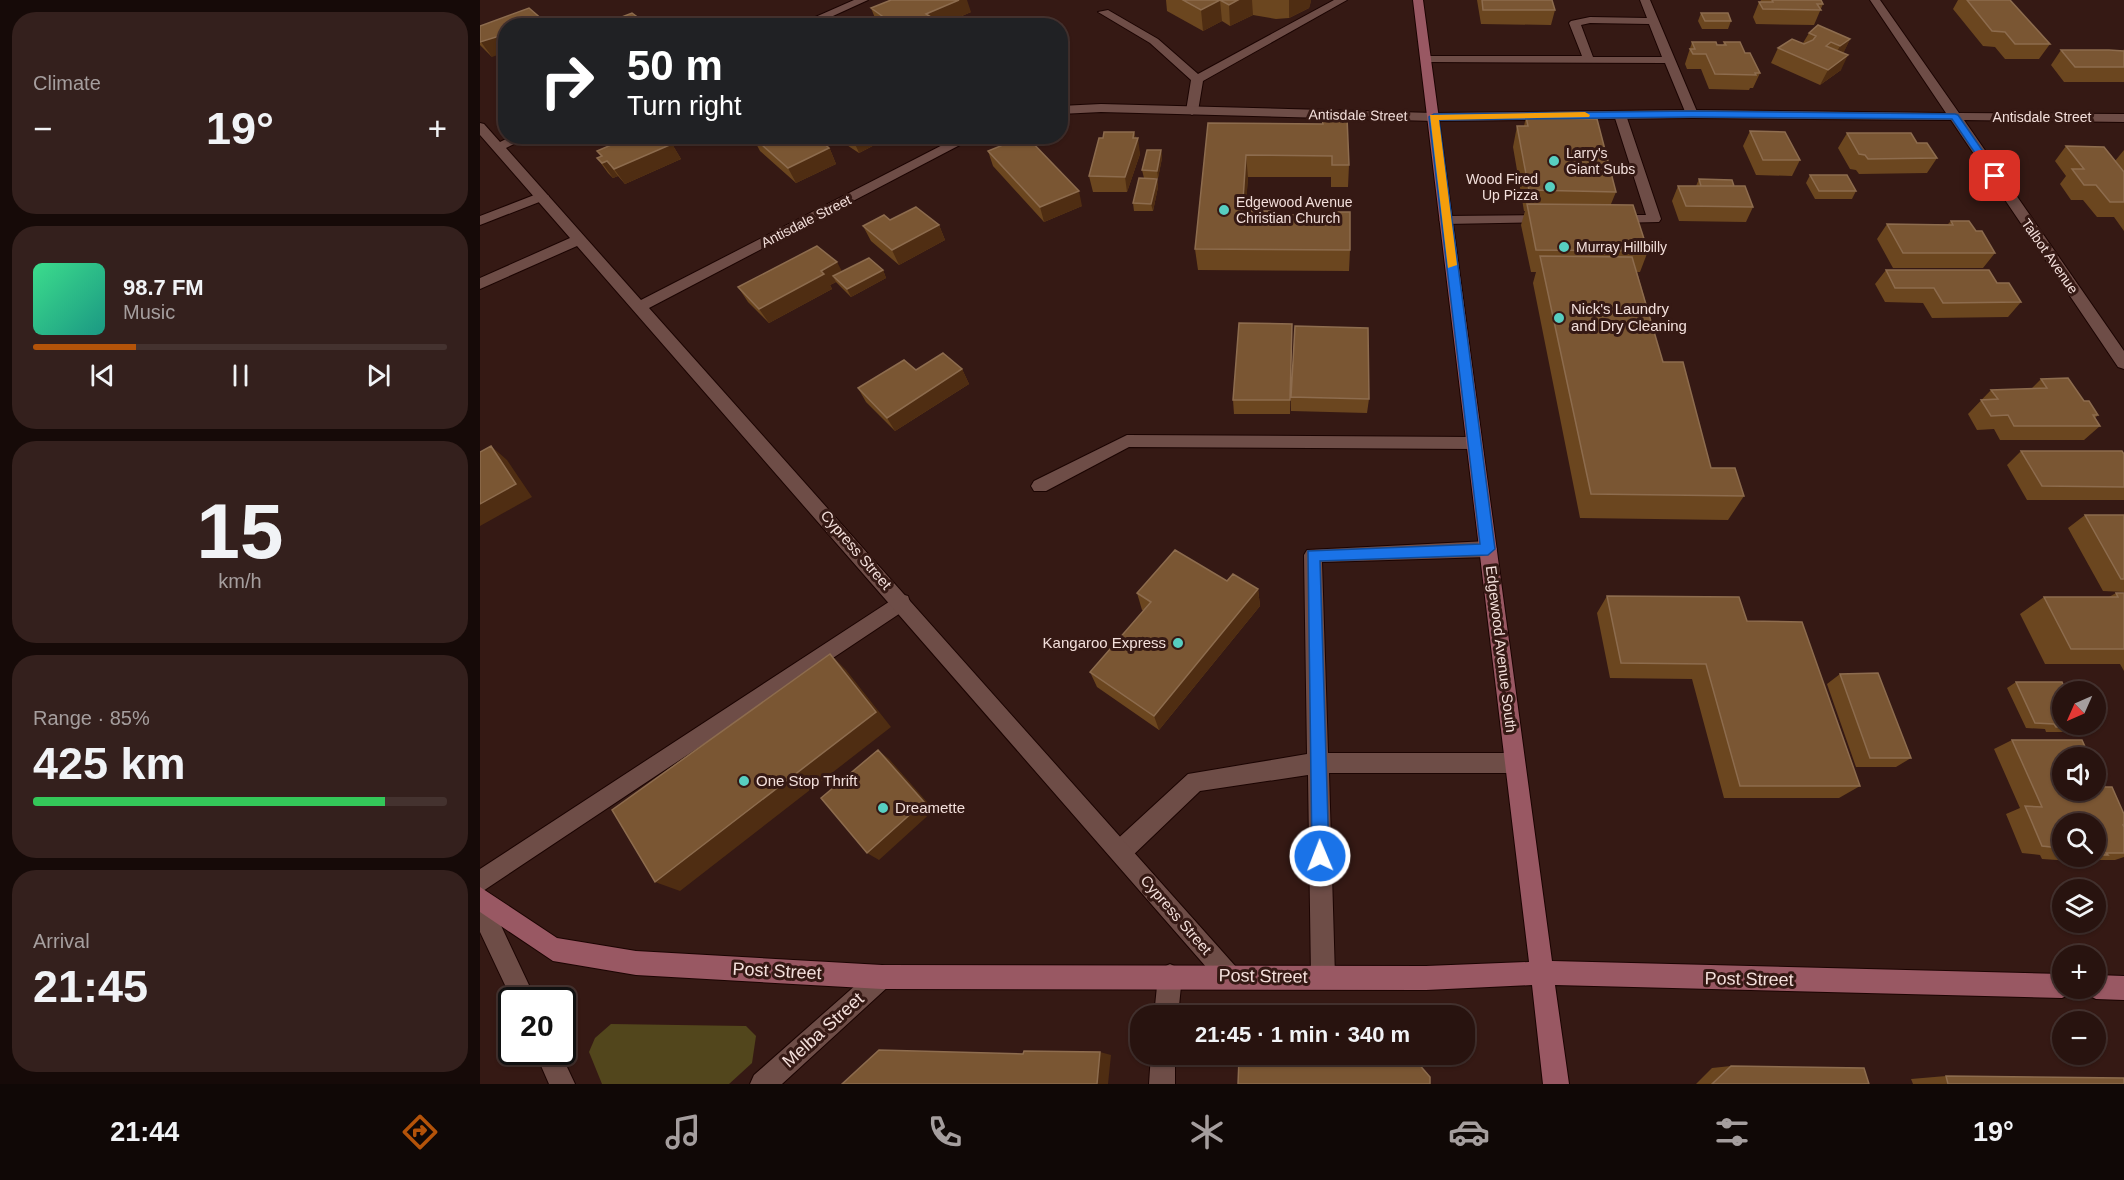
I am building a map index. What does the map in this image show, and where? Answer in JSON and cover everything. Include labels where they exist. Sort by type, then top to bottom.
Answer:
[{"type":"main road","name":"Edgewood Avenue South","points":[[1418,0],[1556,1084]]},
{"type":"main road","name":"Post Street","points":[[480,898],[553,949],[636,963],[882,977],[1426,978],[1542,973],[2052,986]]},
{"type":"main road","points":[[2106,987],[2124,988]]},
{"type":"street","points":[[819,18],[863,0]]},
{"type":"street","points":[[1197,79],[1342,0]]},
{"type":"street","points":[[1645,0],[1667,60],[1692,114]]},
{"type":"street","name":"Talbot Avenue","points":[[1875,0],[2124,363]]},
{"type":"street","points":[[1104,12],[1154,41],[1197,79]]},
{"type":"street","points":[[1589,60],[1575,23],[1590,20],[1652,21]]},
{"type":"street","points":[[1426,59],[1667,60]]},
{"type":"street","points":[[1191,111],[1197,79]]},
{"type":"street","name":"Antisdale Street","points":[[1068,110],[1101,108],[1434,117],[1692,114],[2124,118]]},
{"type":"street","points":[[1596,219],[1654,219],[1620,115]]},
{"type":"street","name":"Cypress Street","points":[[480,126],[1229,976]]},
{"type":"street","points":[[498,147],[505,144]]},
{"type":"street","name":"Antisdale Street","points":[[641,306],[955,144]]},
{"type":"street","points":[[480,221],[542,196]]},
{"type":"street","points":[[1446,220],[1561,219]]},
{"type":"street","points":[[480,284],[580,239]]},
{"type":"street","points":[[1040,486],[1127,441],[1474,443]]},
{"type":"street","points":[[1323,977],[1312,555],[1488,549]]},
{"type":"street","points":[[480,882],[901,602]]},
{"type":"street","points":[[1121,851],[1196,781],[1318,763],[1515,763]]},
{"type":"street","points":[[480,906],[518,987]]},
{"type":"street","points":[[1167,1005],[1170,976]]},
{"type":"street","name":"Melba Street","points":[[763,1084],[882,977]]},
{"type":"street","points":[[553,1065],[562,1084]]},
{"type":"street","points":[[1162,1065],[1162,1084]]},
{"type":"shaded area","points":[[611,1024],[746,1026],[756,1036],[752,1063],[729,1084],[602,1084],[589,1052],[595,1038]]},
{"type":"building","points":[[891,0],[959,0],[926,14],[932,18],[885,18],[871,8]]},
{"type":"building","points":[[1183,0],[1220,0],[1201,10]]},
{"type":"building","points":[[1220,0],[1238,0],[1229,5]]},
{"type":"building","points":[[1482,0],[1552,0],[1555,10],[1483,10]]},
{"type":"building","points":[[1772,0],[1821,0],[1823,4],[1817,4],[1821,10],[1763,9],[1759,2],[1773,2]]},
{"type":"building","points":[[1967,0],[2010,0],[2050,44],[2015,44],[2005,32],[1992,31]]},
{"type":"building","points":[[529,8],[541,18],[502,18]]},
{"type":"building","points":[[632,13],[639,18],[619,18]]},
{"type":"building","points":[[1701,13],[1728,13],[1731,21],[1705,21]]},
{"type":"building","points":[[498,19],[498,36],[480,42],[480,26]]},
{"type":"building","points":[[1818,25],[1850,39],[1840,46],[1831,42],[1826,46],[1848,55],[1828,70],[1778,48],[1792,39],[1804,44],[1813,40],[1816,36],[1809,33]]},
{"type":"building","points":[[1692,42],[1716,42],[1717,45],[1726,45],[1724,42],[1740,42],[1745,53],[1750,53],[1760,73],[1755,73],[1756,75],[1715,74],[1706,54],[1693,54],[1690,49],[1695,49]]},
{"type":"building","points":[[2061,50],[2124,51],[2124,67],[2075,67]]},
{"type":"building","points":[[1347,117],[1349,165],[1332,165],[1332,156],[1246,155],[1242,215],[1249,215],[1249,211],[1271,211],[1271,215],[1334,215],[1333,212],[1350,212],[1350,250],[1195,249],[1208,123],[1323,124],[1322,118]]},
{"type":"building","points":[[1526,117],[1597,119],[1616,192],[1529,190],[1517,126],[1528,126]]},
{"type":"building","points":[[1750,131],[1785,132],[1800,160],[1763,160]]},
{"type":"building","points":[[1104,132],[1134,132],[1133,138],[1138,138],[1125,177],[1089,176],[1099,138],[1103,138]]},
{"type":"building","points":[[1847,133],[1911,133],[1917,143],[1927,143],[1937,158],[1868,159],[1865,155],[1859,154]]},
{"type":"building","points":[[613,144],[672,144],[614,169],[607,161],[602,163],[597,158],[602,156],[597,151]]},
{"type":"building","points":[[761,144],[824,144],[829,148],[788,168]]},
{"type":"building","points":[[1006,144],[1034,144],[1079,191],[1040,207],[988,151]]},
{"type":"building","points":[[2066,146],[2104,147],[2124,172],[2124,202],[2110,202],[2096,185],[2084,185],[2072,169],[2084,169]]},
{"type":"building","points":[[1147,150],[1161,150],[1157,171],[1142,170]]},
{"type":"building","points":[[1810,175],[1847,175],[1856,191],[1819,191]]},
{"type":"building","points":[[1139,178],[1157,179],[1151,204],[1133,203]]},
{"type":"building","points":[[1699,179],[1732,180],[1734,186],[1701,186]]},
{"type":"building","points":[[1678,186],[1745,186],[1753,207],[1686,206]]},
{"type":"building","points":[[1527,204],[1633,205],[1648,251],[1536,250]]},
{"type":"building","points":[[916,207],[939,225],[892,250],[863,226],[884,215],[890,220]]},
{"type":"building","points":[[1951,221],[1969,221],[1976,231],[1982,231],[1995,253],[1903,253],[1887,224],[1953,225]]},
{"type":"building","points":[[817,246],[837,262],[821,271],[824,274],[759,309],[738,287]]},
{"type":"building","points":[[1540,256],[1632,257],[1663,362],[1683,362],[1711,468],[1735,468],[1744,496],[1591,494]]},
{"type":"building","points":[[869,258],[883,270],[847,289],[833,276]]},
{"type":"building","points":[[1886,270],[1989,270],[1997,283],[2009,283],[2021,302],[1943,303],[1934,288],[1895,288]]},
{"type":"building","points":[[1239,323],[1292,324],[1290,400],[1233,400]]},
{"type":"building","points":[[1295,326],[1368,328],[1369,399],[1291,397]]},
{"type":"building","points":[[943,353],[962,369],[887,418],[858,388],[904,360],[916,370]]},
{"type":"building","points":[[2068,378],[2084,401],[2089,401],[2098,415],[2093,415],[2100,426],[2014,426],[2008,415],[1991,416],[1981,400],[1998,399],[1991,390],[2047,388],[2041,379]]},
{"type":"building","points":[[491,446],[516,484],[480,504],[480,452]]},
{"type":"building","points":[[2021,451],[2122,451],[2124,454],[2124,487],[2042,486]]},
{"type":"building","points":[[2085,515],[2124,515],[2124,579],[2121,579]]},
{"type":"building","points":[[1175,550],[1227,581],[1233,574],[1258,589],[1154,716],[1090,672],[1151,602],[1137,593]]},
{"type":"building","points":[[2116,593],[2124,593],[2124,649],[2071,649],[2044,597],[2118,597]]},
{"type":"building","points":[[1607,596],[1739,597],[1747,621],[1802,622],[1860,786],[1740,786],[1706,664],[1621,663]]},
{"type":"building","points":[[830,654],[876,712],[655,882],[612,810]]},
{"type":"building","points":[[1878,673],[1911,758],[1870,758],[1840,674]]},
{"type":"building","points":[[2016,682],[2052,682],[2052,724],[2035,723]]},
{"type":"building","points":[[2012,740],[2082,740],[2085,747],[2052,747],[2052,801],[2106,801],[2106,787],[2112,787],[2124,814],[2124,853],[2106,853],[2106,813],[2052,813],[2052,847],[2042,846],[2025,806],[2042,807]]},
{"type":"building","name":"Dreamette","points":[[878,750],[924,802],[867,853],[821,798]]},
{"type":"building","points":[[879,1050],[1023,1054],[1024,1051],[1100,1052],[1097,1084],[842,1084]]},
{"type":"building","points":[[1239,1065],[1420,1065],[1430,1077],[1430,1084],[1238,1084]]},
{"type":"building","points":[[1731,1066],[1864,1068],[1869,1084],[1712,1084]]},
{"type":"building","points":[[1946,1076],[2124,1078],[2124,1084],[1948,1084]]},
{"type":"slow traffic","points":[[1452,265],[1434,117],[1585,115]]},
{"type":"place","name":"Larry's Giant Subs","points":[[1554,161]]},
{"type":"place","name":"Wood Fired Up Pizza","points":[[1550,187]]},
{"type":"place","name":"Edgewood Avenue Christian Church","points":[[1224,210]]},
{"type":"place","name":"Murray Hillbilly","points":[[1564,247]]},
{"type":"place","name":"Nick's Laundry and Dry Cleaning","points":[[1559,318]]},
{"type":"place","name":"Kangaroo Express","points":[[1178,643]]},
{"type":"place","name":"One Stop Thrift","points":[[744,781]]},
{"type":"place","name":"Dreamette","points":[[883,808]]},
{"type":"route","points":[[1320,856],[1312,555],[1488,549],[1434,117],[1692,114],[1955,117],[1995,176]]}]
